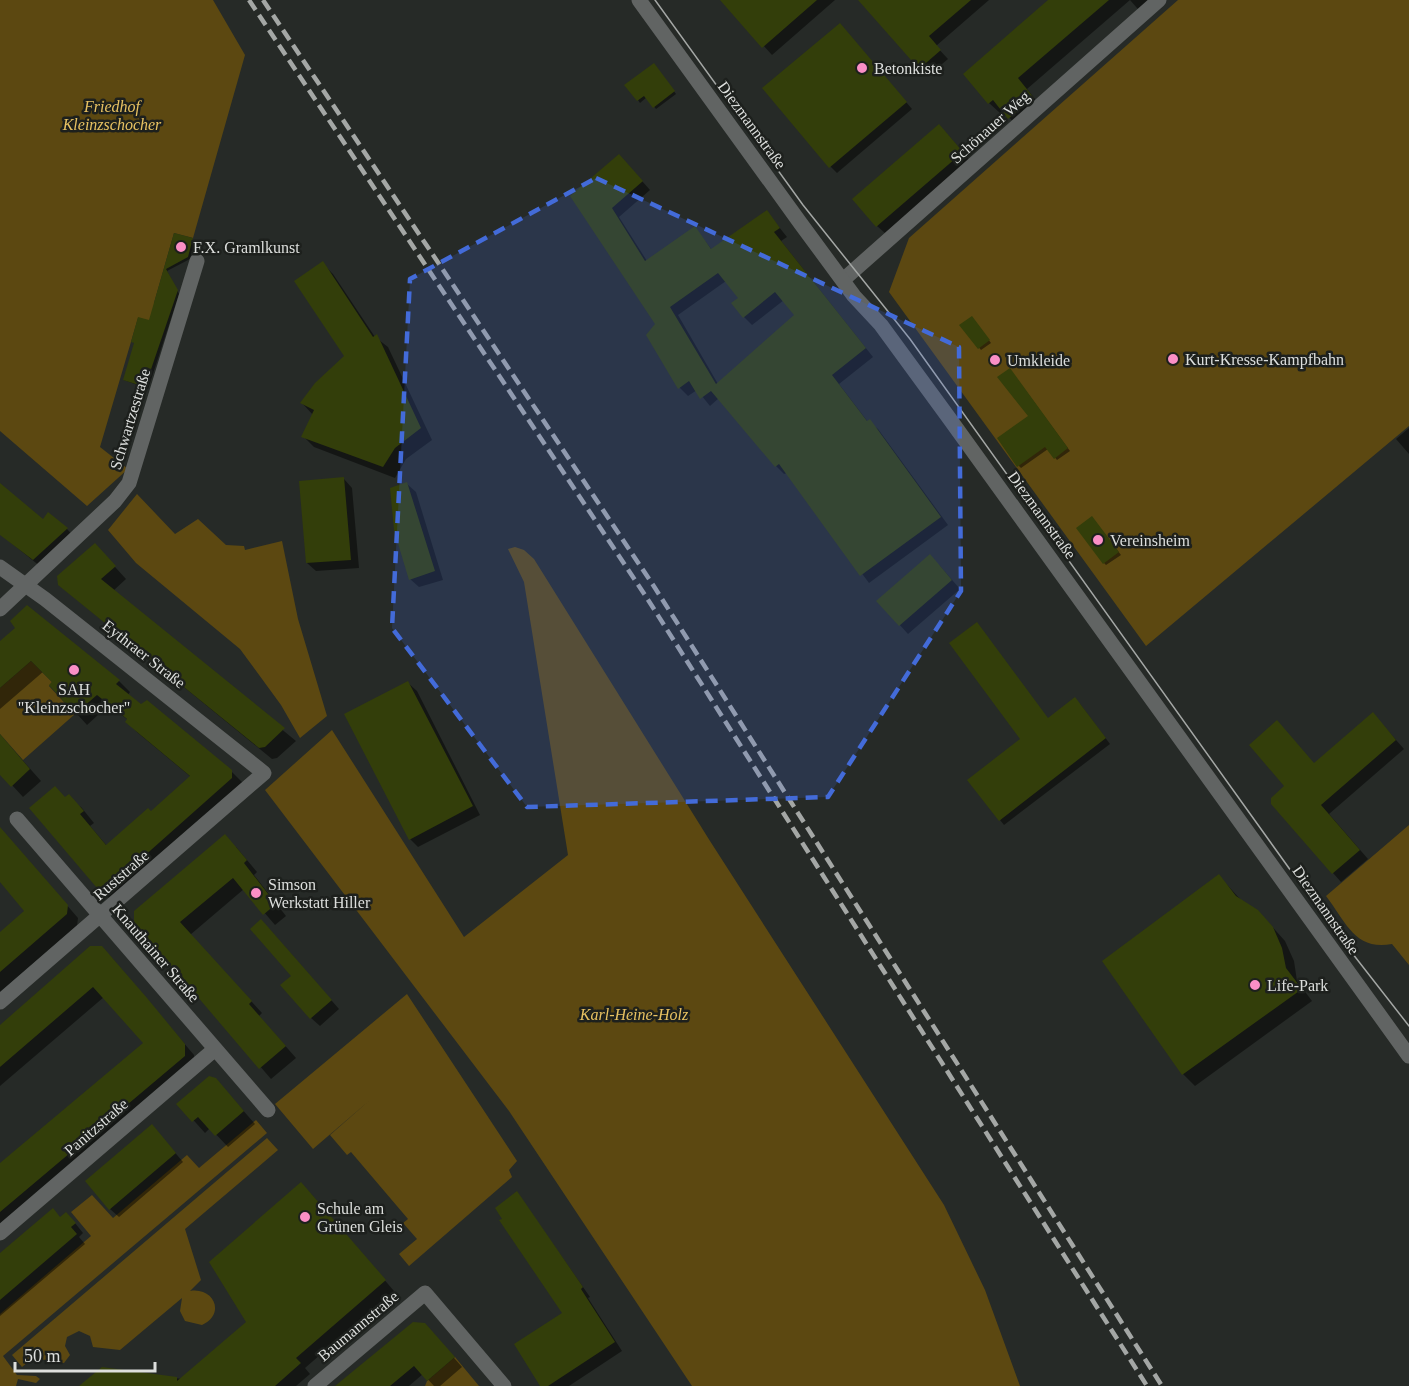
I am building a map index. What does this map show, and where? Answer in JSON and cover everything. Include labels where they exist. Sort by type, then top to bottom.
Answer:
[{"type":"street","name":"Diezmannstraße","points":[[639,0],[843,280],[881,325],[922,380],[1409,1056]]},
{"type":"street","name":"Schönauer Weg","points":[[843,280],[1159,0]]},
{"type":"street","name":"Schwartzestraße","points":[[0,609],[116,501],[129,483],[198,261]]},
{"type":"street","name":"Eythraer Straße","points":[[0,567],[264,773]]},
{"type":"street","name":"Ruststraße","points":[[0,1002],[264,773]]},
{"type":"street","name":"Knauthainer Straße","points":[[17,819],[267,1110]]},
{"type":"street","name":"Panitzstraße","points":[[0,1233],[215,1049]]},
{"type":"street","name":"Baumannstraße","points":[[315,1386],[425,1293],[504,1386]]},
{"type":"highlighted area","points":[[596,178],[959,347],[961,591],[828,797],[527,807],[392,628],[410,279]]},
{"type":"green space","name":"Friedhof Kleinzschocher","points":[[0,0],[213,0],[245,55],[193,238],[174,233],[154,303],[155,322],[138,318],[100,447],[128,469],[87,506],[0,431]]},
{"type":"green space","name":"Kurt-Kresse-Kampfbahn","points":[[1178,0],[1409,0],[1409,426],[1146,646],[889,292],[909,238]]},
{"type":"green space","points":[[137,494],[175,534],[198,519],[226,545],[244,546],[245,550],[282,541],[298,619],[327,716],[300,738],[281,705],[240,649],[136,563],[108,530]]},
{"type":"green space","name":"Karl-Heine-Holz","points":[[515,547],[524,550],[534,559],[710,841],[944,1205],[985,1290],[1020,1386],[692,1386],[509,1111],[265,790],[332,730],[464,937],[568,855],[524,582],[508,549]]},
{"type":"green space","points":[[31,661],[52,682],[49,686],[75,714],[23,760],[0,734],[0,688]]},
{"type":"green space","points":[[1409,825],[1409,965],[1392,944],[1379,945],[1360,939],[1326,896]]},
{"type":"green space","points":[[407,994],[517,1161],[509,1170],[512,1177],[409,1266],[399,1254],[417,1239],[403,1223],[408,1219],[351,1152],[347,1155],[330,1135],[370,1100],[313,1149],[275,1104]]},
{"type":"green space","points":[[256,1120],[267,1133],[3,1356],[17,1375],[36,1376],[40,1379],[36,1383],[18,1379],[16,1386],[0,1386],[0,1314],[91,1236],[71,1212],[92,1195],[113,1218],[187,1155],[199,1168]]},
{"type":"green space","points":[[267,1138],[278,1150],[185,1229],[201,1280],[190,1291],[205,1293],[211,1297],[215,1308],[209,1320],[202,1325],[185,1321],[180,1311],[182,1298],[120,1350],[93,1347],[90,1336],[79,1331],[67,1337],[65,1346],[70,1355],[64,1363],[33,1358],[22,1367],[12,1355]]},
{"type":"green space","points":[[455,1357],[479,1386],[425,1386],[427,1381]]},
{"type":"building","points":[[720,0],[817,0],[762,48]]},
{"type":"building","points":[[858,0],[971,0],[929,36],[941,50],[919,69]]},
{"type":"building","points":[[1048,0],[1109,0],[1018,78],[1034,98],[1008,119],[993,100],[988,104],[963,74]]},
{"type":"building","points":[[840,23],[907,102],[829,168],[762,88]]},
{"type":"building","points":[[654,63],[675,91],[653,108],[644,96],[637,101],[624,85]]},
{"type":"building","points":[[939,124],[963,152],[876,227],[852,199]]},
{"type":"building","points":[[619,154],[643,181],[612,208],[645,261],[695,226],[711,249],[767,210],[780,228],[774,232],[866,348],[832,375],[867,421],[870,419],[941,517],[860,576],[779,464],[775,467],[711,391],[700,399],[689,381],[678,389],[646,335],[655,324],[570,196]],"holes":[[[718,273],[738,298],[731,303],[743,318],[775,292],[794,315],[716,384],[670,307]]]},
{"type":"building","points":[[174,233],[193,238],[188,257],[166,269],[178,290],[145,387],[123,380],[134,343],[131,342],[138,317],[149,320]]},
{"type":"building","points":[[323,261],[373,337],[377,334],[421,428],[395,448],[383,467],[301,437],[314,410],[300,403],[315,383],[344,356],[294,281]]},
{"type":"building","points":[[972,316],[990,340],[978,349],[959,325]]},
{"type":"building","points":[[1010,368],[1068,448],[1054,459],[1045,447],[1017,467],[997,438],[1028,416],[997,377]]},
{"type":"building","points":[[344,477],[351,560],[306,563],[299,481]]},
{"type":"building","points":[[407,482],[435,571],[409,580],[394,530],[390,488]]},
{"type":"building","points":[[0,483],[43,519],[48,512],[68,528],[33,560],[0,535]]},
{"type":"building","name":"Vereinsheim","points":[[1092,516],[1119,552],[1103,564],[1076,528]]},
{"type":"building","points":[[95,543],[116,566],[101,579],[285,728],[265,747],[259,748],[58,585],[57,576]]},
{"type":"building","points":[[930,554],[952,580],[899,626],[876,601]]},
{"type":"building","points":[[27,605],[120,680],[116,684],[141,704],[147,700],[232,770],[232,778],[106,890],[97,888],[29,808],[55,786],[65,797],[69,794],[84,811],[80,814],[106,845],[148,808],[151,811],[190,776],[125,722],[127,719],[97,695],[75,714],[49,685],[52,682],[31,661],[0,688],[0,641],[15,628],[10,621]]},
{"type":"building","points":[[977,622],[1048,718],[1075,697],[1106,738],[999,821],[967,780],[1020,739],[949,643]]},
{"type":"building","points":[[408,681],[473,806],[409,840],[344,714]]},
{"type":"building","points":[[1373,712],[1396,740],[1321,805],[1360,850],[1332,874],[1271,804],[1271,798],[1284,786],[1249,745],[1277,720],[1314,763]]},
{"type":"building","name":"SAH \"Kleinzschocher\"","points":[[0,734],[30,769],[11,787],[0,775]]},
{"type":"building","points":[[0,827],[68,905],[67,914],[0,972],[0,932],[24,911],[0,882]]},
{"type":"building","points":[[225,834],[247,860],[244,863],[276,904],[263,915],[233,878],[180,922],[252,1001],[249,1004],[286,1046],[259,1069],[134,922],[134,911]]},
{"type":"building","points":[[1219,874],[1236,896],[1258,910],[1273,927],[1282,948],[1286,968],[1302,989],[1182,1075],[1102,961]]},
{"type":"building","points":[[261,919],[332,1000],[310,1019],[280,985],[291,976],[250,929]]},
{"type":"building","points":[[90,946],[102,946],[147,998],[185,1044],[185,1056],[0,1212],[0,1163],[143,1043],[93,987],[0,1067],[0,1025]]},
{"type":"building","points":[[209,1076],[216,1078],[244,1111],[215,1136],[198,1117],[192,1122],[176,1104]]},
{"type":"building","points":[[152,1124],[176,1153],[109,1210],[85,1181]]},
{"type":"building","points":[[301,1182],[386,1280],[296,1358],[301,1363],[275,1386],[79,1386],[102,1367],[177,1377],[177,1381],[246,1322],[209,1262]]},
{"type":"building","points":[[517,1191],[583,1287],[581,1289],[615,1342],[548,1386],[540,1386],[514,1344],[562,1313],[499,1220],[502,1219],[495,1208]]},
{"type":"building","points":[[53,1208],[60,1217],[66,1212],[76,1223],[71,1227],[77,1234],[0,1300],[0,1253]]},
{"type":"building","points":[[413,1322],[425,1323],[455,1357],[427,1381],[414,1366],[390,1386],[335,1386]]},
{"type":"tram line","points":[[655,0],[803,205],[910,339],[1324,917],[1409,1026]]},
{"type":"railway","points":[[249,0],[645,595],[1147,1386]]},
{"type":"railway","points":[[263,0],[655,588],[1162,1386]]},
{"type":"place","name":"Betonkiste","points":[[862,68]]},
{"type":"place","name":"F.X. Gramlkunst","points":[[181,247]]},
{"type":"place","name":"Kurt-Kresse-Kampfbahn","points":[[1173,359]]},
{"type":"place","name":"Umkleide","points":[[995,360]]},
{"type":"place","name":"Vereinsheim","points":[[1098,540]]},
{"type":"place","name":"SAH \"Kleinzschocher\"","points":[[74,670]]},
{"type":"place","name":"Simson Werkstatt Hiller","points":[[256,893]]},
{"type":"place","name":"Life-Park","points":[[1255,985]]},
{"type":"place","name":"Schule am Grünen Gleis","points":[[305,1217]]}]
